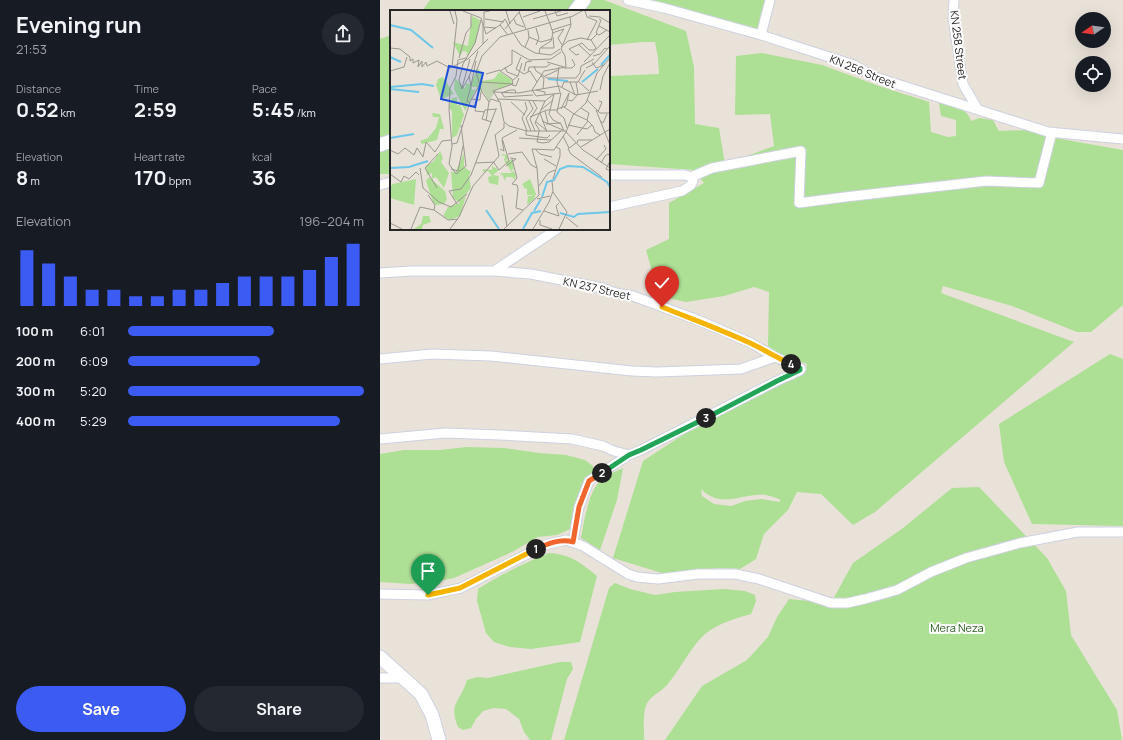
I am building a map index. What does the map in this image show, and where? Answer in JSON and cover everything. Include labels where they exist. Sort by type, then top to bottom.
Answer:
[{"type":"street","points":[[576,10],[584,0]]},
{"type":"street","name":"KN 256 Street","points":[[628,0],[664,8],[761,35],[854,65],[875,77],[1052,132],[1123,139]]},
{"type":"street","points":[[761,35],[770,0]]},
{"type":"street","name":"KN 258 Street","points":[[954,0],[953,18],[963,84],[978,110]]},
{"type":"street","points":[[610,175],[685,175],[691,177],[712,168],[801,151],[799,203],[845,196],[986,182],[1039,183],[1052,132]]},
{"type":"street","points":[[380,145],[390,141]]},
{"type":"street","points":[[610,207],[682,191],[692,186],[693,181],[691,177]]},
{"type":"street","points":[[380,185],[390,182]]},
{"type":"street","points":[[494,271],[555,230]]},
{"type":"street","name":"KN 237 Street","points":[[380,273],[412,271],[494,271],[531,274],[602,288],[616,293],[633,296],[698,320],[751,343],[775,357],[800,368],[799,371],[629,455]]},
{"type":"street","points":[[380,359],[432,354],[491,356],[632,371],[657,372],[741,369],[775,357]]},
{"type":"street","points":[[380,439],[445,433],[572,439],[603,446],[629,455]]},
{"type":"street","points":[[573,542],[579,507],[589,481],[629,455]]},
{"type":"street","points":[[380,594],[428,595],[460,588],[545,545],[566,540],[583,546],[628,574],[637,577],[658,579],[698,574],[735,574],[759,579],[831,603],[847,603],[865,600],[897,590],[931,572],[966,558],[1020,543],[1078,532],[1123,532]]},
{"type":"street","points":[[380,657],[421,694],[432,715],[438,740]]},
{"type":"street","points":[[380,678],[404,678]]},
{"type":"green space","points":[[430,0],[604,0],[686,31],[694,67],[695,124],[719,128],[725,164],[774,146],[770,114],[735,115],[736,56],[762,53],[822,65],[879,86],[929,102],[931,132],[948,137],[956,136],[956,120],[941,116],[939,103],[963,110],[969,116],[971,121],[979,118],[993,120],[999,131],[1028,130],[1061,139],[1123,150],[1123,305],[1091,332],[1077,332],[1012,306],[943,286],[941,293],[1074,342],[875,512],[853,525],[821,494],[797,492],[788,510],[764,534],[756,559],[740,569],[718,568],[665,574],[613,558],[643,461],[704,421],[805,373],[807,364],[785,357],[768,346],[769,292],[754,287],[724,296],[686,302],[659,296],[646,250],[669,239],[669,203],[704,183],[694,170],[610,164],[610,76],[659,74],[655,42],[610,45],[610,10],[423,10]],"holes":[[[701,489],[709,495],[717,498],[733,499],[766,495],[781,500],[779,502],[762,499],[745,501],[731,506],[714,504],[702,496]]]},
{"type":"green space","points":[[637,0],[767,0],[760,31]]},
{"type":"green space","points":[[390,35],[390,174],[380,174],[380,39]]},
{"type":"green space","points":[[1110,354],[1123,359],[1123,526],[1032,524],[1004,462],[999,424]]},
{"type":"green space","points":[[467,447],[504,448],[566,455],[585,460],[593,466],[593,474],[575,509],[570,529],[557,535],[538,537],[512,552],[454,578],[410,584],[380,582],[380,454],[404,450],[440,450]]},
{"type":"green space","points":[[623,468],[617,500],[600,550],[581,538],[587,508],[595,487],[599,482]]},
{"type":"green space","name":"Mera Neza","points":[[979,487],[1047,558],[1066,591],[1071,635],[1117,710],[1122,740],[665,740],[702,686],[747,660],[768,637],[777,617],[789,599],[831,603],[853,563],[903,528],[952,488]]},
{"type":"green space","points":[[549,553],[569,557],[586,567],[597,576],[580,642],[531,649],[510,647],[494,642],[486,633],[477,601],[478,589],[512,570]]},
{"type":"green space","points":[[615,583],[630,589],[655,595],[675,592],[724,589],[745,591],[755,595],[756,601],[751,614],[716,626],[704,635],[695,645],[667,685],[651,698],[646,705],[644,713],[644,740],[564,740],[609,588]]},
{"type":"green space","points":[[560,662],[571,662],[573,669],[567,679],[551,740],[530,740],[524,732],[519,719],[506,709],[494,708],[483,711],[471,728],[463,730],[458,727],[454,712],[456,702],[467,680],[477,677],[488,678]]},
{"type":"route","points":[[428,595],[460,588],[545,545],[566,540],[573,542],[579,507],[589,481],[629,455],[801,369],[775,357],[751,343],[698,320],[662,307]]}]
